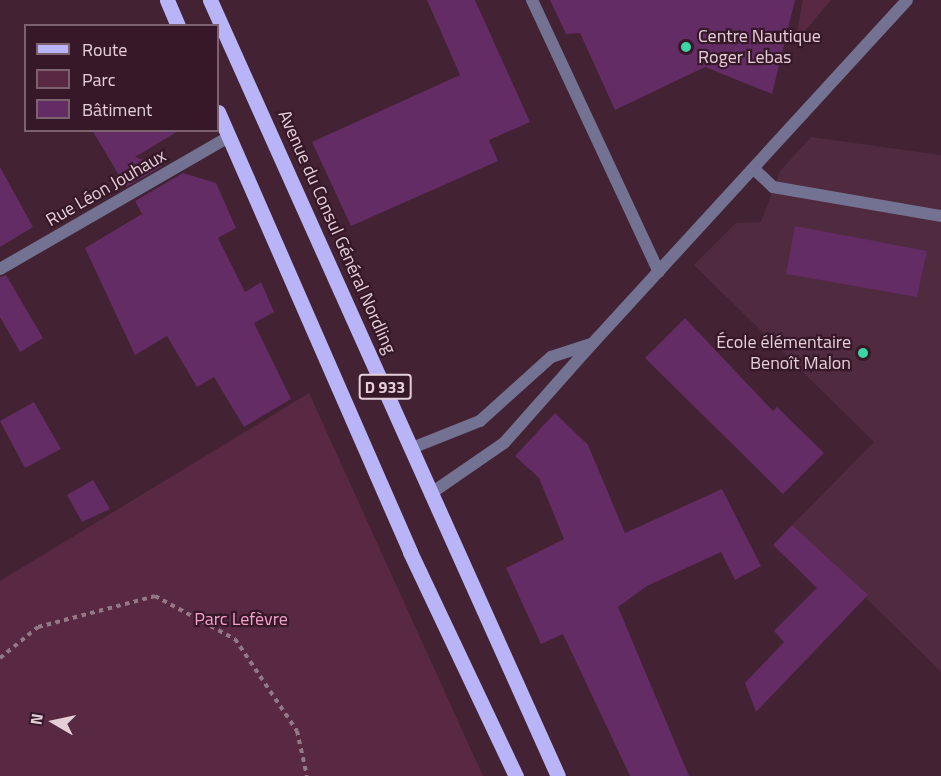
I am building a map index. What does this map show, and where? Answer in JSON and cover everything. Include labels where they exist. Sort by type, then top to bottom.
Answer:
[{"type":"main road","points":[[167,0],[177,24]]},
{"type":"main road","name":"Avenue du Consul Général Nordling","points":[[210,0],[558,776]]},
{"type":"main road","name":"D 933","points":[[219,114],[410,552],[516,776]]},
{"type":"street","points":[[532,0],[659,272]]},
{"type":"street","points":[[430,494],[504,443],[592,344],[755,170],[906,0]]},
{"type":"street","name":"Rue Léon Jouhaux","points":[[0,269],[229,137]]},
{"type":"street","points":[[755,170],[773,187],[941,216]]},
{"type":"street","points":[[412,448],[480,421],[551,357],[592,344]]},
{"type":"path","points":[[0,658],[38,627],[155,596],[235,639],[297,731],[307,776]]},
{"type":"shaded area","name":"École élémentaire Benoît Malon","points":[[811,137],[941,155],[941,672],[792,525],[874,442],[694,265],[736,223],[761,222],[780,171]]},
{"type":"green space","points":[[803,0],[831,0],[795,43]]},
{"type":"green space","name":"Parc Lefèvre","points":[[309,393],[483,776],[0,776],[0,581]]},
{"type":"building","points":[[427,0],[475,0],[530,122],[489,140],[498,161],[351,226],[312,142],[460,75]]},
{"type":"building","name":"Centre Nautique Roger Lebas","points":[[550,0],[795,0],[772,94],[705,67],[615,110],[580,33],[566,34]]},
{"type":"building","points":[[93,132],[177,132],[135,157],[162,166],[126,187]]},
{"type":"building","points":[[0,167],[33,227],[0,247]]},
{"type":"building","points":[[183,173],[216,183],[236,228],[218,238],[245,292],[261,282],[274,312],[254,323],[291,399],[244,427],[214,377],[197,387],[167,336],[135,355],[85,248],[142,214],[135,201]]},
{"type":"building","points":[[795,226],[927,251],[917,297],[786,274]]},
{"type":"building","points":[[6,275],[43,338],[20,352],[0,317],[0,277]]},
{"type":"building","points":[[685,318],[773,411],[777,407],[824,453],[783,494],[645,358]]},
{"type":"building","points":[[34,402],[61,449],[25,468],[0,421]]},
{"type":"building","points":[[555,413],[588,445],[625,533],[722,489],[761,566],[735,580],[721,552],[647,586],[618,607],[689,776],[630,776],[563,634],[541,644],[506,568],[564,539],[539,478],[515,456]]},
{"type":"building","points":[[93,480],[110,509],[82,522],[67,495]]},
{"type":"building","points":[[792,525],[868,595],[756,712],[745,683],[784,642],[774,631],[817,588],[773,545]]},
{"type":"place","name":"Centre Nautique Roger Lebas","points":[[686,47]]},
{"type":"place","name":"École élémentaire Benoît Malon","points":[[863,353]]}]
